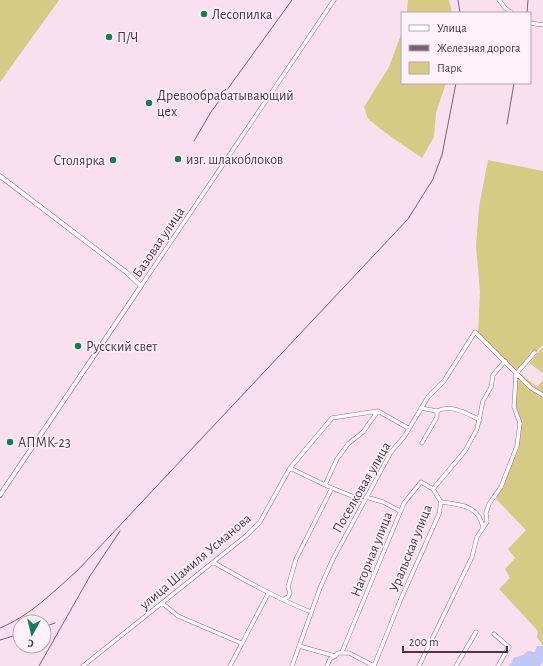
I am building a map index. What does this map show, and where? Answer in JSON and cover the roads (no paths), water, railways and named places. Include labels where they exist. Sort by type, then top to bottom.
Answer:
[{"type":"main road","points":[[0,176],[126,272],[141,286]]},
{"type":"main road","name":"Базовая улица","points":[[0,495],[141,286]]},
{"type":"street","name":"Базовая улица","points":[[141,286],[334,0]]},
{"type":"street","points":[[499,0],[505,8],[511,12]]},
{"type":"street","points":[[531,23],[543,25]]},
{"type":"street","name":"Поселковая улица","points":[[292,666],[311,612],[333,559],[391,452],[404,437],[408,428],[428,397],[444,381],[475,332],[505,361]]},
{"type":"street","points":[[419,666],[472,557],[477,537],[487,522],[486,513],[489,504],[501,487],[517,446],[520,423],[514,407],[516,374],[535,352]]},
{"type":"street","points":[[505,361],[531,388],[543,395]]},
{"type":"street","name":"Уральская улица","points":[[374,666],[400,601],[439,514],[441,502],[434,489],[465,451],[477,429],[483,400],[491,387],[493,375],[505,361]]},
{"type":"street","points":[[421,408],[437,411],[444,408],[455,409],[480,420]]},
{"type":"street","points":[[325,485],[341,454],[348,444],[363,432],[378,411],[408,428]]},
{"type":"street","name":"улица Шамиля Усманова","points":[[83,666],[247,535],[260,522],[290,468],[332,418],[378,411]]},
{"type":"street","points":[[422,443],[437,417],[437,411]]},
{"type":"street","points":[[290,468],[332,488],[365,499],[383,502],[400,511]]},
{"type":"street","name":"Нагорная улица","points":[[342,652],[377,572],[400,511],[411,492],[421,482],[434,489]]},
{"type":"street","points":[[284,599],[288,597],[290,593],[288,587],[296,559],[332,488]]},
{"type":"street","points":[[441,502],[464,506],[476,511],[481,517],[483,527]]},
{"type":"street","points":[[213,562],[268,594],[284,599],[311,612]]},
{"type":"street","points":[[230,666],[268,594]]},
{"type":"street","points":[[162,603],[178,616],[242,643]]},
{"type":"street","points":[[456,666],[476,632]]},
{"type":"street","points":[[494,634],[509,647],[498,666]]},
{"type":"street","points":[[299,646],[335,656]]},
{"type":"street","points":[[327,666],[330,659],[342,652],[374,666]]},
{"type":"water","points":[[537,646],[543,646],[543,660],[540,666],[508,666],[512,662],[513,658],[523,655],[528,651],[535,652]]},
{"type":"railway","points":[[194,141],[211,112],[292,0]]},
{"type":"railway","points":[[458,0],[460,12]]},
{"type":"railway","points":[[527,12],[528,0]]},
{"type":"railway","points":[[0,628],[31,610],[77,571],[408,219],[433,179],[442,155],[456,84]]},
{"type":"railway","points":[[507,124],[514,84]]},
{"type":"railway","points":[[39,666],[90,576],[120,531]]},
{"type":"railway","points":[[0,640],[12,636]]},
{"type":"place","name":"Лесопилка","points":[[204,14]]},
{"type":"place","name":"П/Ч","points":[[109,37]]},
{"type":"place","name":"Древообрабатывающий цех","points":[[149,103]]},
{"type":"place","name":"изг. шлакоблоков","points":[[178,159]]},
{"type":"place","name":"Столярка","points":[[113,160]]},
{"type":"place","name":"Русский свет","points":[[78,346]]},
{"type":"place","name":"АПМК-23","points":[[10,442]]}]
